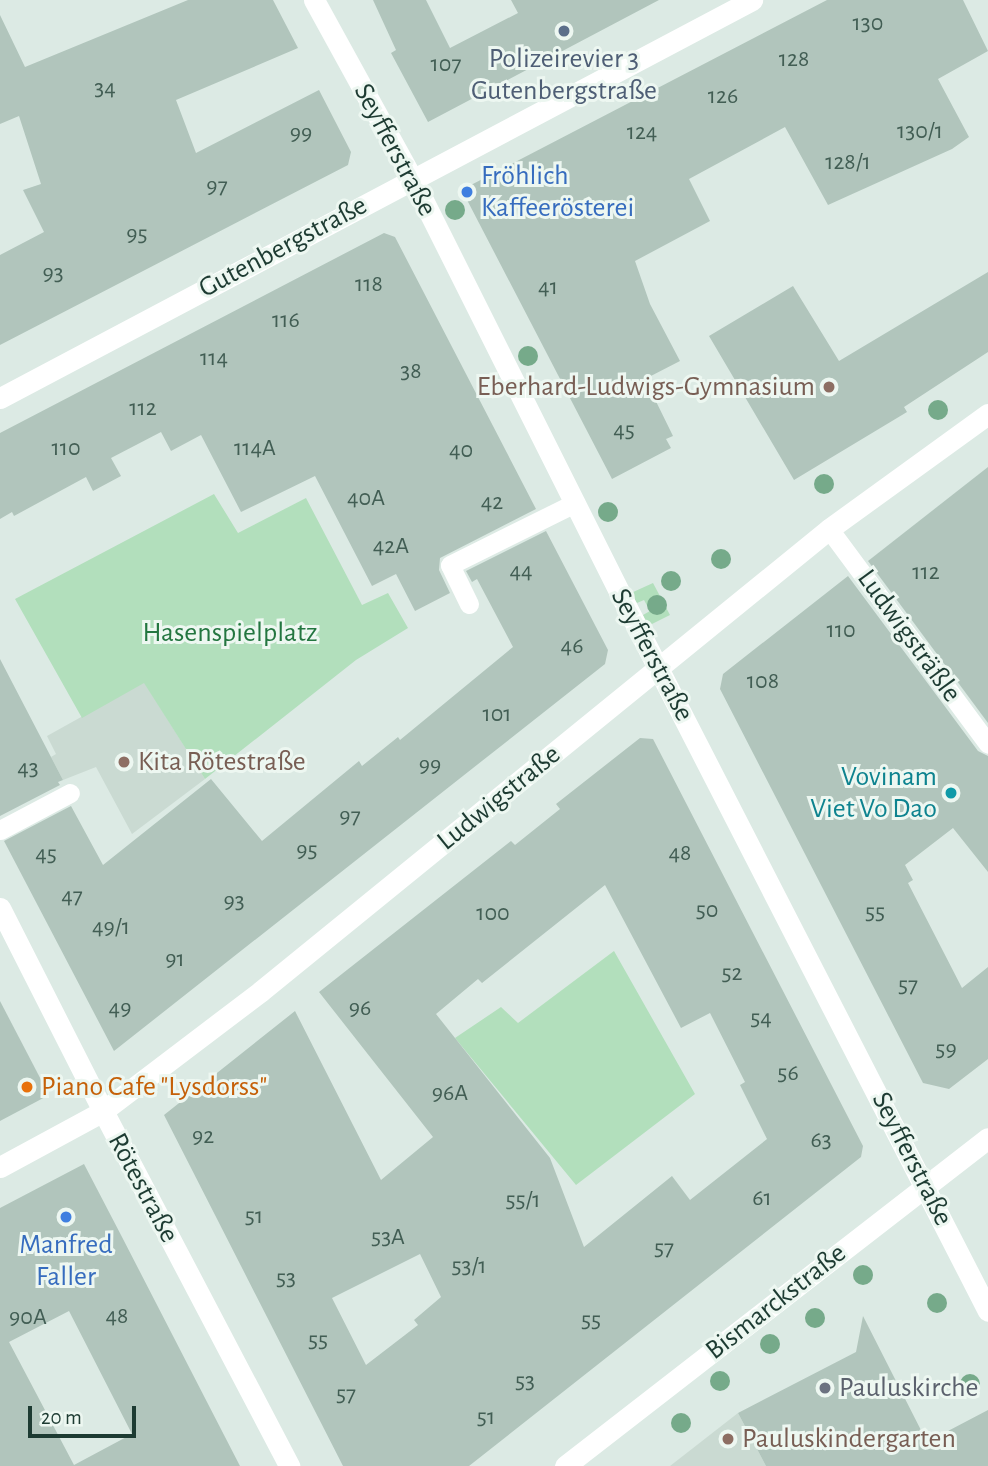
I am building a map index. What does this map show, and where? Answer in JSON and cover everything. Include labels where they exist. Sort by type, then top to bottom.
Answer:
[{"type":"street","name":"Seyfferstraße","points":[[314,0],[411,178],[988,1311]]},
{"type":"street","name":"Gutenbergstraße","points":[[0,398],[411,178],[752,0]]},
{"type":"street","name":"Ludwigstraße","points":[[0,1167],[103,1111],[261,991],[830,529],[988,414]]},
{"type":"street","name":"Rötestraße","points":[[0,908],[289,1466]]},
{"type":"street","name":"Bismarckstraße","points":[[565,1466],[988,1138]]},
{"type":"lane","points":[[469,604],[450,565],[575,503]]},
{"type":"lane","name":"Ludwigsträßle","points":[[830,529],[988,744]]},
{"type":"lane","points":[[0,830],[70,793]]},
{"type":"shaded area","name":"Kita Rötestraße","points":[[144,682],[205,779],[132,834],[96,767],[63,780],[51,757],[56,754],[47,736]]},
{"type":"shaded area","name":"Pauluskindergarten","points":[[738,1413],[766,1466],[670,1466]]},
{"type":"green space","name":"Hasenspielplatz","points":[[214,494],[238,533],[306,498],[362,605],[388,593],[408,628],[356,660],[205,779],[144,683],[82,718],[15,599]]},
{"type":"green space","points":[[653,583],[670,615],[648,626],[643,615],[650,611],[644,600],[637,603],[631,593]]},
{"type":"green space","points":[[614,951],[695,1094],[576,1185],[455,1038],[501,1007],[518,1023]]},
{"type":"building","points":[[188,0],[273,0],[298,48],[176,100],[196,153],[319,90],[351,152],[348,165],[0,345],[0,255],[44,232],[23,190],[41,184],[19,116],[0,124],[0,15],[25,67]]},
{"type":"building","points":[[373,0],[426,0],[450,48],[518,13],[511,0],[659,0],[428,122],[391,53],[396,50]]},
{"type":"building","points":[[827,0],[963,0],[988,51],[938,79],[969,137],[952,149],[828,205],[785,127],[689,179],[710,221],[635,261],[650,304],[680,361],[645,379],[673,436],[666,439],[671,448],[612,479],[466,198],[469,186]]},
{"type":"building","points":[[384,233],[395,237],[536,509],[440,558],[439,570],[450,593],[415,611],[396,574],[372,586],[315,476],[241,512],[201,435],[171,451],[161,432],[111,458],[121,476],[93,491],[86,477],[14,516],[12,512],[0,519],[0,433]]},
{"type":"building","name":"Eberhard-Ludwigs-Gymnasium","points":[[988,272],[988,352],[904,407],[907,412],[794,480],[709,336],[793,286],[839,361]]},
{"type":"building","points":[[988,467],[988,723],[868,561]]},
{"type":"building","points":[[546,531],[608,650],[605,664],[114,1051],[4,841],[71,806],[103,865],[211,779],[262,841],[359,761],[362,766],[398,737],[400,740],[513,647],[477,579],[472,582],[466,571]]},
{"type":"building","points":[[848,576],[978,751],[988,756],[988,872],[953,828],[905,865],[913,880],[908,883],[962,988],[988,967],[988,1059],[949,1089],[923,1083],[720,689],[723,674]]},
{"type":"building","points":[[0,659],[63,780],[58,782],[60,785],[0,816]]},
{"type":"building","points":[[640,738],[653,739],[863,1146],[861,1157],[469,1466],[343,1466],[164,1115],[295,1011],[381,1180],[433,1137],[319,992],[511,841],[515,845],[560,809],[556,804]],"holes":[[[605,885],[681,1028],[710,1013],[745,1082],[740,1085],[767,1139],[690,1200],[672,1176],[584,1247],[550,1158],[436,1014],[478,979],[482,983]],[[420,1254],[441,1297],[414,1320],[418,1325],[366,1365],[332,1298]]]},
{"type":"building","points":[[0,1001],[49,1095],[0,1121]]},
{"type":"building","points":[[84,1164],[240,1466],[0,1466],[0,1208]],"holes":[[[69,1311],[132,1434],[74,1465],[9,1342]]]},
{"type":"building","name":"Pauluskirche","points":[[863,1316],[927,1442],[988,1410],[988,1466],[766,1466],[738,1413],[856,1352]]},
{"type":"place","name":"Polizeirevier 3 Gutenbergstraße","points":[[564,31]]},
{"type":"place","name":"Fröhlich Kaffeerösterei","points":[[467,192]]},
{"type":"place","name":"Eberhard-Ludwigs-Gymnasium","points":[[829,387]]},
{"type":"place","name":"Kita Rötestraße","points":[[124,762]]},
{"type":"place","name":"Vovinam Viet Vo Dao","points":[[951,793]]},
{"type":"place","name":"Piano Cafe \"Lysdorss\"","points":[[27,1087]]},
{"type":"place","name":"Manfred Faller","points":[[66,1217]]},
{"type":"place","name":"Pauluskirche","points":[[825,1388]]},
{"type":"place","name":"Pauluskindergarten","points":[[728,1439]]}]
